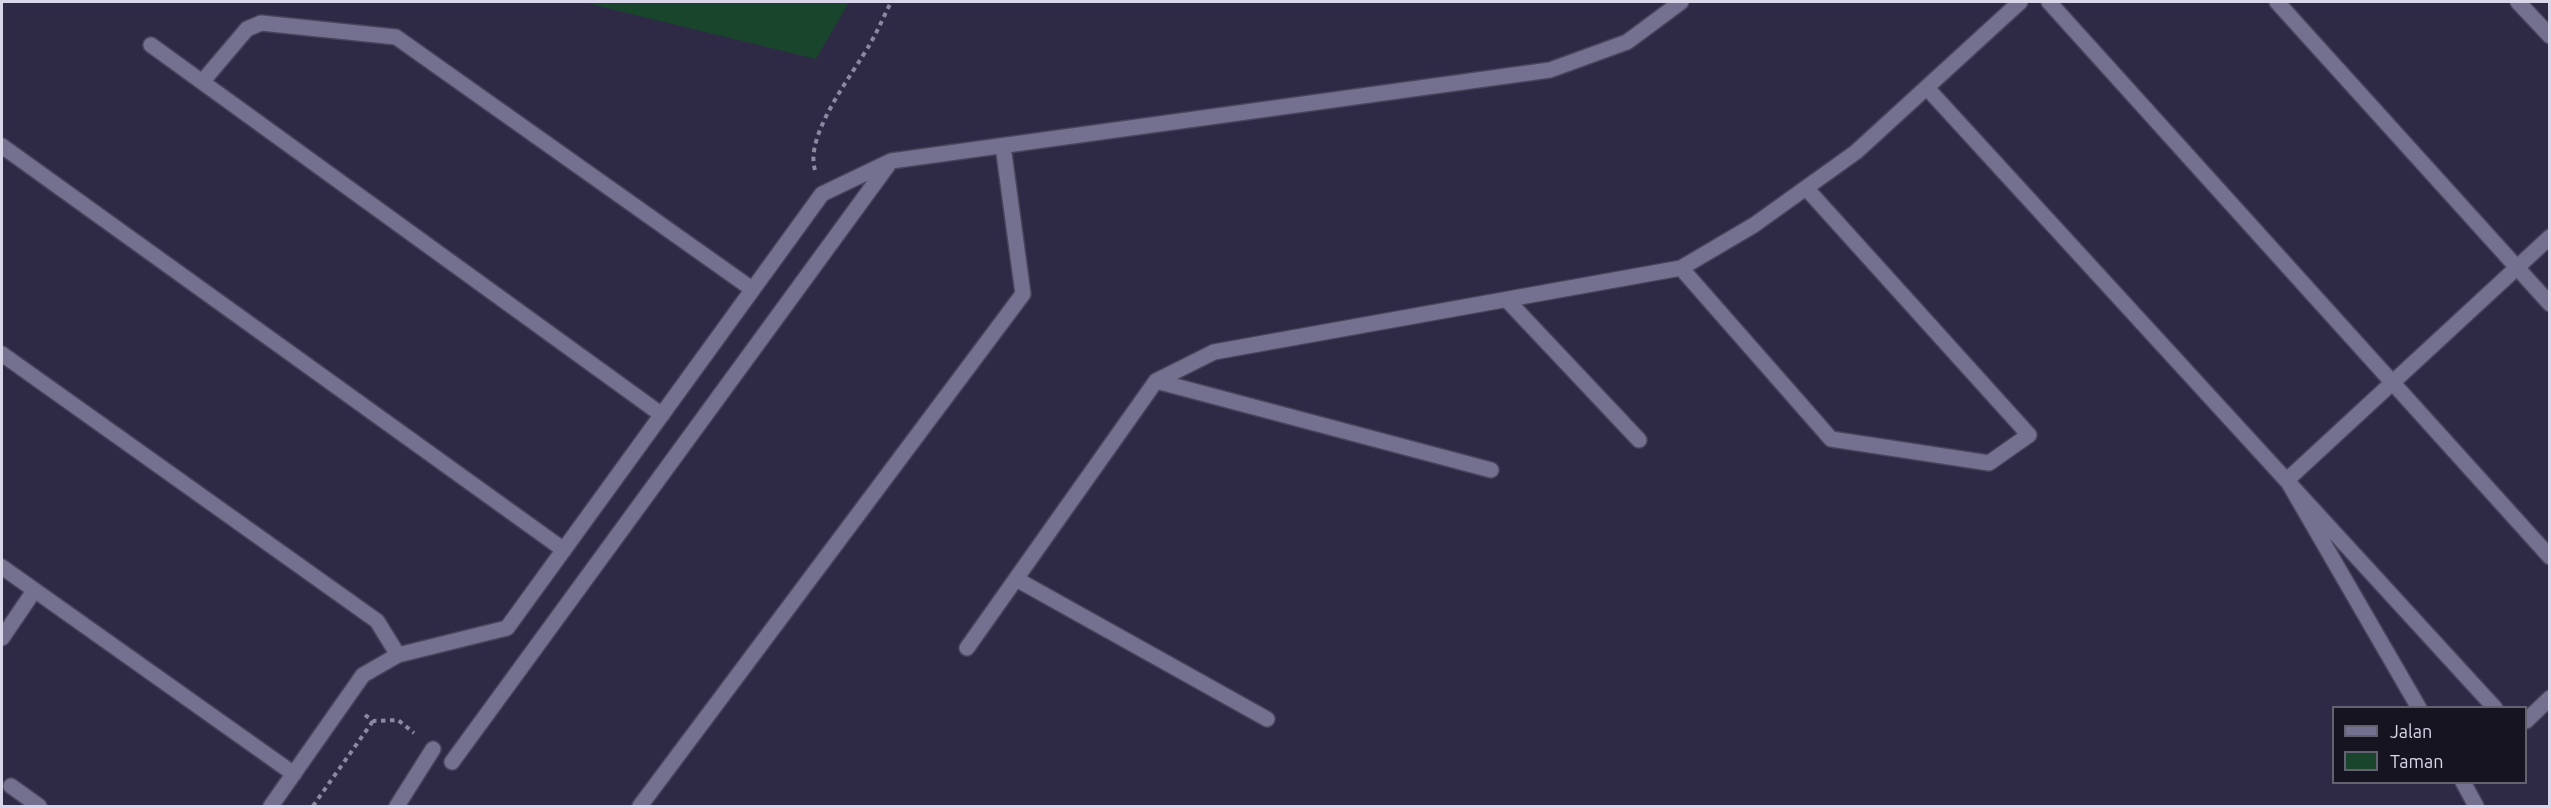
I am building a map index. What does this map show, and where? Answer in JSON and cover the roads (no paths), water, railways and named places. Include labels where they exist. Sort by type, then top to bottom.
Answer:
[{"type":"street","points":[[271,807],[363,675],[398,655],[507,628],[822,194],[891,161],[1550,70],[1627,42],[1681,2]]},
{"type":"street","points":[[967,648],[1156,381],[1214,352],[1681,267],[1754,225],[1856,152],[2019,2]]},
{"type":"street","points":[[2049,2],[2550,558]]},
{"type":"street","points":[[2277,2],[2550,304]]},
{"type":"street","points":[[2518,2],[2550,36]]},
{"type":"street","points":[[202,82],[247,29],[261,22],[396,37],[752,289]]},
{"type":"street","points":[[151,45],[662,415]]},
{"type":"street","points":[[1926,88],[2493,706]]},
{"type":"street","points":[[2,146],[564,550]]},
{"type":"street","points":[[640,807],[1023,294],[1003,146]]},
{"type":"street","points":[[452,762],[891,161]]},
{"type":"street","points":[[1681,267],[1831,439],[1989,463],[2028,435],[1806,188]]},
{"type":"street","points":[[2287,480],[2550,237]]},
{"type":"street","points":[[1507,300],[1639,440]]},
{"type":"street","points":[[2,354],[377,621],[398,655]]},
{"type":"street","points":[[1156,381],[1491,470]]},
{"type":"street","points":[[2287,480],[2418,706]]},
{"type":"street","points":[[2,567],[294,774]]},
{"type":"street","points":[[1016,579],[1267,719]]},
{"type":"street","points":[[2,638],[34,591]]},
{"type":"street","points":[[2527,721],[2550,698]]},
{"type":"street","points":[[397,807],[433,748]]},
{"type":"street","points":[[2464,784],[2476,807]]},
{"type":"street","points":[[11,786],[39,807]]}]
